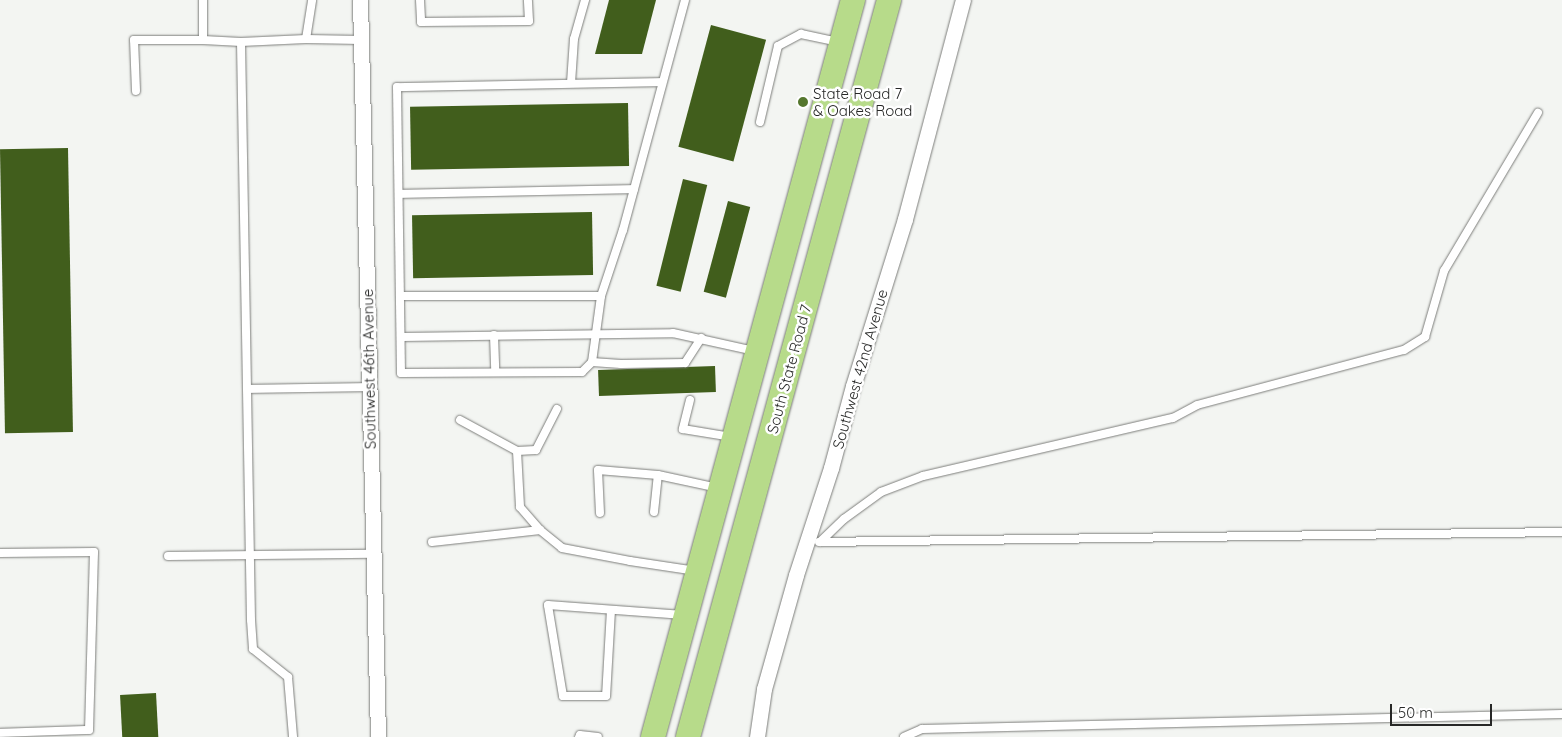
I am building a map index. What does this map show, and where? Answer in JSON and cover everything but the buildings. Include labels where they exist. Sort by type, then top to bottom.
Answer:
[{"type":"main road","points":[[653,737],[853,0]]},
{"type":"main road","name":"South State Road 7","points":[[688,737],[889,0]]},
{"type":"main road","points":[[757,352],[766,360],[772,373],[778,411]]},
{"type":"street","name":"Southwest 46th Avenue","points":[[360,0],[378,737]]},
{"type":"street","name":"Southwest 42nd Avenue","points":[[757,737],[764,689],[813,542],[905,220],[963,0]]},
{"type":"lane","points":[[203,0],[203,40]]},
{"type":"lane","points":[[306,39],[312,0]]},
{"type":"lane","points":[[420,0],[421,22],[529,21],[528,0]]},
{"type":"lane","points":[[571,83],[574,39],[585,0]]},
{"type":"lane","points":[[662,82],[397,87],[402,337],[401,373],[582,372],[592,362],[601,296],[634,189],[685,0]]},
{"type":"lane","points":[[760,122],[778,46],[801,34],[841,42]]},
{"type":"lane","points":[[136,91],[134,40],[241,42],[306,39],[361,40]]},
{"type":"lane","points":[[241,42],[253,649],[288,677],[293,737]]},
{"type":"lane","points":[[813,542],[881,492],[923,476],[1173,418],[1197,405],[1404,350],[1425,337],[1444,271],[1538,113]]},
{"type":"lane","points":[[399,194],[634,189]]},
{"type":"lane","points":[[401,296],[601,296]]},
{"type":"lane","points":[[402,337],[673,333],[757,352]]},
{"type":"lane","points":[[494,335],[495,372]]},
{"type":"lane","points":[[592,362],[621,364],[685,363],[701,338]]},
{"type":"lane","points":[[247,389],[369,388]]},
{"type":"lane","points":[[690,400],[683,429],[734,437]]},
{"type":"lane","points":[[460,420],[517,451],[536,450],[556,409]]},
{"type":"lane","points":[[517,451],[520,507],[540,530],[562,548],[698,571]]},
{"type":"lane","points":[[600,513],[598,470],[658,475],[720,489]]},
{"type":"lane","points":[[654,512],[658,475]]},
{"type":"lane","points":[[432,542],[540,530]]},
{"type":"lane","points":[[813,542],[1562,532]]},
{"type":"lane","points":[[0,553],[94,552],[89,734],[0,733]]},
{"type":"lane","points":[[168,556],[373,554]]},
{"type":"lane","points":[[611,610],[606,696],[563,696],[548,605],[686,615]]},
{"type":"lane","points":[[904,737],[922,729],[1562,714]]},
{"type":"lane","points":[[578,736],[598,737]]},
{"type":"place","name":"State Road 7 & Oakes Road","points":[[803,102]]}]
